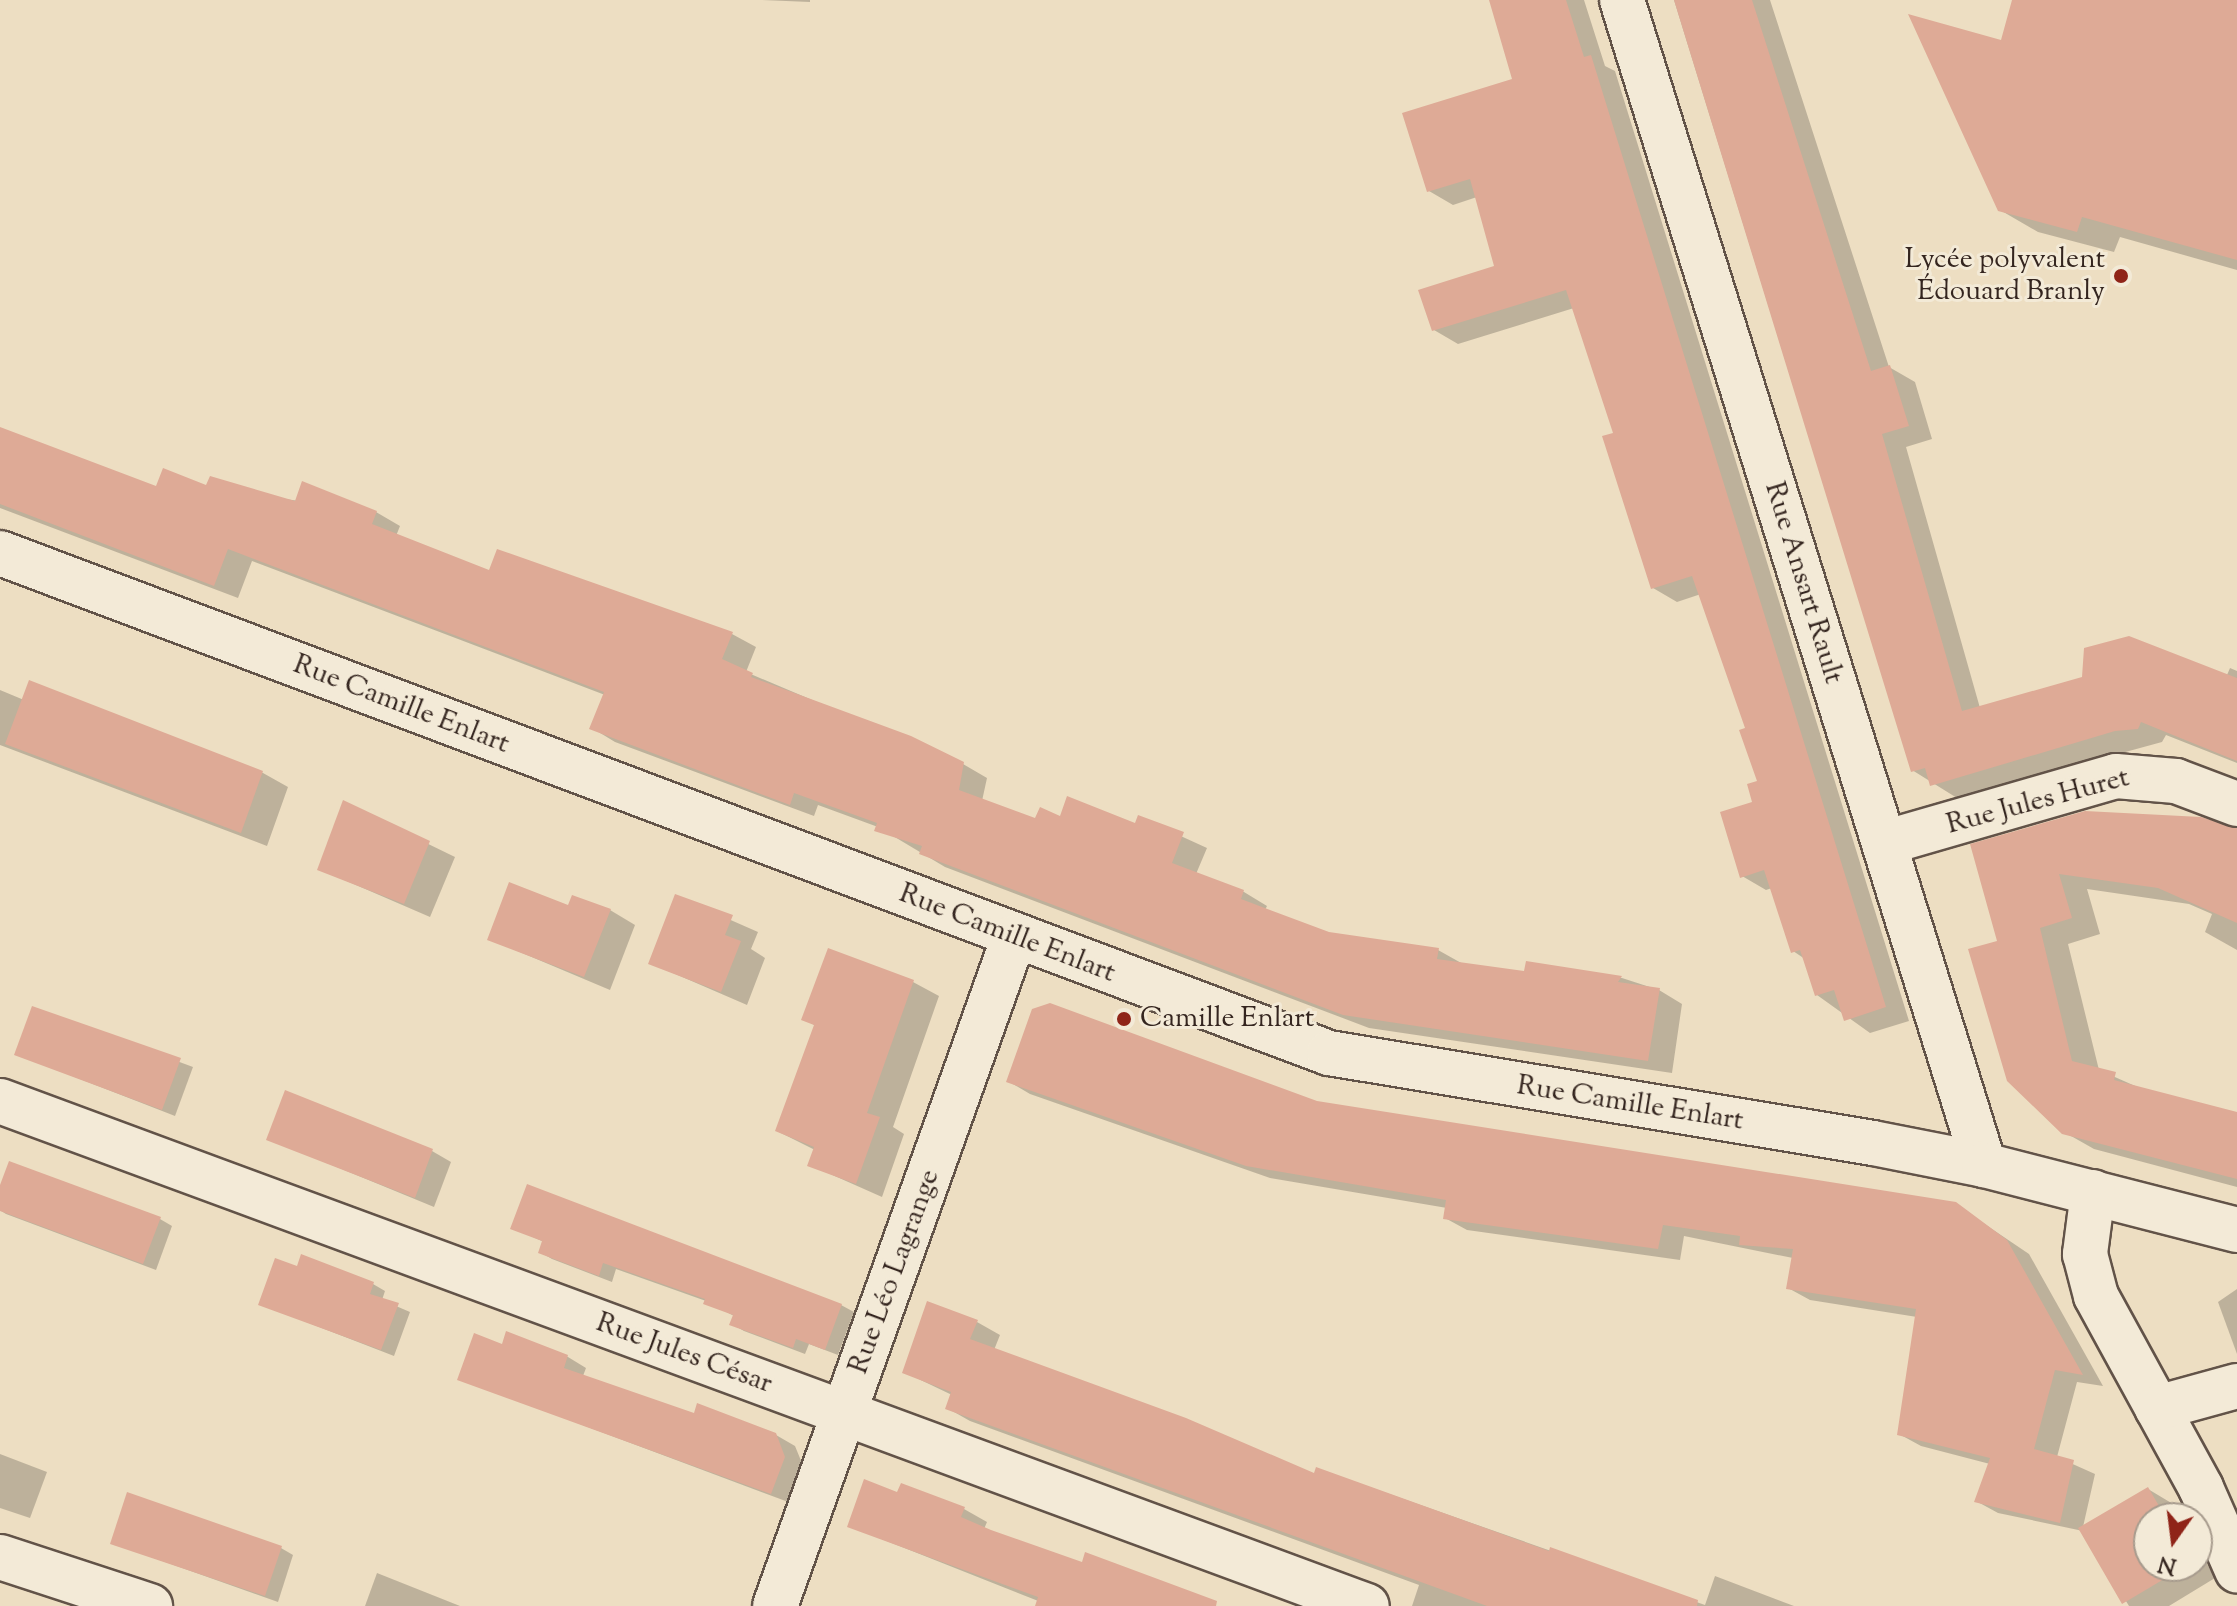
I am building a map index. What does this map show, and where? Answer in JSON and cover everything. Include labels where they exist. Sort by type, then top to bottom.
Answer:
[{"type":"street","name":"Rue Ansart Rault","points":[[1622,0],[1984,1165]]},
{"type":"street","name":"Rue Camille Enlart","points":[[0,553],[1329,1053],[1984,1165],[2237,1230]]},
{"type":"street","name":"Rue Jules Huret","points":[[1884,843],[2116,776],[2176,781],[2237,804]]},
{"type":"street","name":"Rue Léo Lagrange","points":[[775,1606],[1014,937]]},
{"type":"street","name":"Rue Jules César","points":[[0,1101],[1367,1606]]},
{"type":"street","points":[[2093,1192],[2086,1233],[2088,1273],[2201,1488],[2237,1570]]},
{"type":"street","points":[[2157,1408],[2237,1386]]},
{"type":"street","points":[[0,1557],[150,1606]]},
{"type":"building","points":[[1489,0],[1566,0],[1584,57],[1591,55],[1886,1007],[1844,1021],[1834,990],[1815,996],[1800,950],[1791,953],[1764,870],[1740,878],[1720,812],[1752,802],[1747,784],[1757,781],[1739,730],[1745,728],[1692,576],[1651,589],[1602,436],[1613,433],[1566,290],[1432,331],[1418,290],[1494,266],[1470,179],[1427,192],[1402,113],[1512,79]]},
{"type":"building","points":[[1674,0],[1752,0],[1871,371],[1890,365],[1909,426],[1882,434],[1962,711],[2082,677],[2084,648],[2129,636],[2237,678],[2237,761],[2141,722],[2138,729],[2115,731],[1930,786],[1925,768],[1911,772]]},
{"type":"building","points":[[2012,0],[2237,0],[2237,260],[2082,217],[2077,232],[1998,211],[1908,14],[2001,40]]},
{"type":"building","points":[[0,427],[156,486],[163,468],[206,485],[210,476],[295,501],[302,481],[377,511],[372,524],[489,570],[497,549],[733,632],[722,659],[753,673],[751,677],[911,736],[964,762],[959,790],[1035,818],[1040,807],[1060,816],[1067,796],[1135,823],[1138,815],[1184,832],[1172,863],[1244,890],[1241,899],[1329,932],[1439,948],[1437,959],[1524,971],[1526,961],[1622,976],[1618,982],[1660,988],[1648,1061],[1343,1015],[919,854],[922,846],[874,831],[877,823],[794,793],[790,805],[589,729],[604,692],[228,549],[214,586],[0,504]]},
{"type":"building","points":[[29,680],[263,771],[241,833],[5,744]]},
{"type":"building","points":[[343,800],[430,841],[404,904],[317,870]]},
{"type":"building","points":[[2085,811],[2201,817],[2237,828],[2237,923],[2158,888],[2059,874],[2072,918],[2040,928],[2072,1061],[2116,1072],[2114,1080],[2237,1112],[2237,1179],[2062,1134],[2007,1081],[1968,949],[1997,941],[1970,844]]},
{"type":"building","points":[[509,882],[568,905],[572,895],[611,909],[584,977],[487,940]]},
{"type":"building","points":[[675,894],[733,915],[725,935],[741,941],[721,992],[648,964]]},
{"type":"building","points":[[828,948],[914,980],[867,1113],[880,1117],[856,1184],[807,1166],[814,1147],[775,1131],[814,1025],[801,1020]]},
{"type":"building","points":[[1050,1003],[1317,1101],[1956,1202],[2007,1240],[2083,1375],[2055,1370],[2034,1449],[2074,1460],[2060,1523],[1974,1502],[1990,1458],[1897,1435],[1916,1309],[1786,1289],[1793,1249],[1739,1245],[1740,1236],[1663,1225],[1658,1249],[1443,1219],[1446,1200],[1246,1166],[1006,1082],[1032,1009]]},
{"type":"building","points":[[32,1006],[181,1058],[162,1110],[14,1055]]},
{"type":"building","points":[[285,1090],[433,1149],[415,1198],[266,1140]]},
{"type":"building","points":[[9,1161],[161,1217],[143,1264],[0,1211],[0,1185]]},
{"type":"building","points":[[527,1184],[842,1304],[825,1350],[796,1339],[793,1348],[729,1325],[733,1315],[703,1304],[705,1299],[603,1263],[599,1276],[538,1253],[542,1241],[510,1229]]},
{"type":"building","points":[[301,1254],[374,1282],[370,1294],[399,1303],[381,1350],[258,1305],[275,1258],[297,1266]]},
{"type":"building","points":[[927,1301],[978,1320],[970,1339],[1186,1418],[1314,1473],[1316,1467],[1549,1551],[1550,1547],[1698,1600],[1697,1606],[1487,1606],[945,1409],[951,1392],[902,1373]]},
{"type":"building","points":[[506,1331],[568,1355],[564,1368],[694,1413],[697,1403],[776,1433],[785,1457],[771,1494],[457,1380],[474,1333],[502,1344]]},
{"type":"building","points":[[864,1479],[897,1492],[901,1483],[965,1507],[961,1517],[991,1530],[1082,1562],[1085,1552],[1217,1601],[1216,1606],[1035,1606],[1038,1597],[847,1527]]},
{"type":"building","points":[[2148,1487],[2157,1502],[2133,1502],[2133,1582],[2159,1582],[2122,1604],[2078,1528]]},
{"type":"building","points":[[127,1492],[282,1546],[265,1596],[110,1544]]},
{"type":"place","name":"Lycée polyvalent Édouard Branly","points":[[2121,276]]},
{"type":"place","name":"Camille Enlart","points":[[1124,1019]]}]
